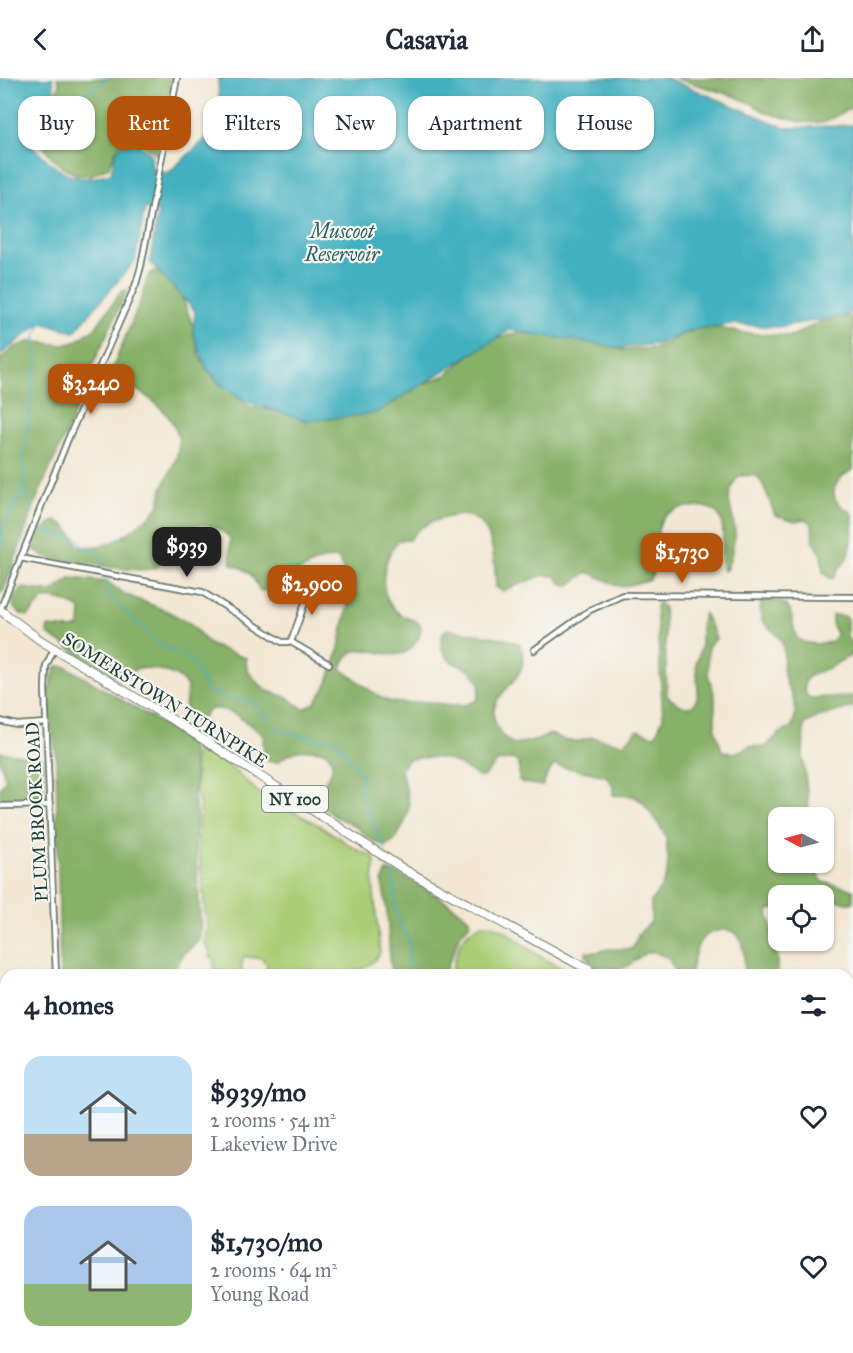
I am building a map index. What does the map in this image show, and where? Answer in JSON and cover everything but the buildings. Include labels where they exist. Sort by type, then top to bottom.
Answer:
[{"type":"main road","name":"SOMERSTOWN TURNPIKE","points":[[0,610],[54,649],[184,727],[405,870],[587,969]]},
{"type":"street","points":[[0,610],[68,439],[136,284],[152,213],[177,78]]},
{"type":"street","points":[[20,558],[202,592],[282,642],[291,642],[329,664]]},
{"type":"street","points":[[291,642],[312,583]]},
{"type":"street","points":[[534,650],[590,610],[623,595],[853,597]]},
{"type":"street","name":"PLUM BROOK ROAD","points":[[54,649],[46,666],[46,723],[56,969]]},
{"type":"street","points":[[0,721],[17,725],[46,723]]},
{"type":"street","points":[[0,806],[50,805]]},
{"type":"green space","points":[[57,78],[172,78],[168,96],[107,96],[107,150],[116,150],[109,167],[87,175],[79,175],[65,169],[46,150],[95,150],[95,96],[54,96],[60,84]]},
{"type":"green space","points":[[675,78],[853,78],[853,107],[823,123],[801,122],[767,113],[734,96]]},
{"type":"green space","points":[[154,271],[165,276],[183,299],[195,332],[199,356],[217,382],[251,407],[284,412],[408,390],[446,375],[482,344],[512,334],[542,331],[625,350],[657,348],[685,333],[701,328],[792,336],[820,322],[853,316],[853,470],[840,479],[834,492],[837,502],[853,514],[852,536],[847,559],[838,568],[834,578],[823,573],[821,553],[813,542],[812,524],[806,519],[795,521],[775,515],[764,487],[755,475],[739,476],[730,491],[729,499],[735,536],[727,569],[724,571],[722,568],[723,533],[719,516],[713,510],[703,507],[685,507],[663,518],[658,533],[654,568],[649,580],[621,587],[588,572],[568,586],[561,583],[556,576],[544,575],[502,591],[496,587],[492,548],[483,525],[475,518],[463,515],[448,517],[424,526],[409,540],[398,540],[385,569],[384,580],[388,600],[403,616],[420,624],[421,629],[416,642],[402,654],[394,655],[369,650],[353,652],[341,667],[343,671],[374,693],[391,702],[467,704],[478,699],[480,683],[470,670],[451,662],[446,656],[442,649],[443,633],[447,629],[503,638],[520,644],[523,662],[518,675],[495,706],[496,725],[508,741],[514,744],[538,740],[550,734],[568,741],[580,741],[592,737],[623,744],[638,730],[653,736],[656,734],[663,717],[656,606],[659,603],[664,608],[667,696],[685,707],[693,706],[697,698],[696,664],[701,648],[701,626],[704,613],[716,638],[708,646],[708,674],[715,697],[715,728],[722,751],[735,753],[750,746],[765,747],[780,733],[791,728],[794,719],[795,705],[784,675],[782,643],[763,621],[760,609],[762,599],[774,600],[787,606],[797,638],[803,642],[815,644],[832,642],[836,635],[832,615],[844,616],[847,619],[847,638],[853,643],[853,655],[810,676],[804,683],[804,689],[807,696],[811,698],[853,696],[853,707],[818,717],[804,724],[803,756],[809,807],[768,807],[768,873],[816,873],[823,882],[853,890],[853,901],[851,903],[834,900],[834,885],[768,885],[768,951],[776,951],[777,969],[744,969],[739,937],[736,933],[726,930],[714,932],[701,939],[695,951],[691,969],[673,969],[669,959],[652,952],[643,954],[626,967],[607,969],[595,966],[587,958],[586,952],[631,949],[639,933],[651,922],[651,901],[662,886],[667,873],[668,860],[663,831],[643,802],[633,796],[613,795],[613,786],[606,776],[554,765],[543,786],[522,783],[519,780],[519,764],[513,759],[497,762],[483,777],[445,759],[429,757],[407,760],[401,769],[409,808],[398,835],[384,846],[370,839],[354,825],[334,816],[317,801],[320,788],[331,772],[331,759],[326,752],[300,751],[289,754],[278,762],[270,762],[264,756],[263,735],[232,714],[212,709],[198,722],[188,717],[185,708],[187,686],[177,677],[157,670],[137,668],[128,677],[119,678],[49,635],[48,627],[73,629],[80,626],[81,609],[63,601],[44,599],[28,616],[18,612],[13,602],[20,589],[52,592],[71,578],[108,582],[124,594],[169,612],[191,624],[210,645],[246,658],[247,670],[255,680],[268,691],[288,698],[304,709],[315,703],[327,685],[338,652],[349,599],[350,586],[339,559],[321,560],[299,571],[283,575],[269,589],[260,591],[250,573],[231,564],[230,538],[224,532],[211,526],[198,525],[176,530],[160,564],[150,569],[123,569],[50,558],[35,550],[38,537],[55,521],[70,531],[79,547],[100,546],[112,542],[135,528],[155,511],[159,503],[163,487],[177,455],[179,442],[176,429],[158,405],[116,377],[112,369],[142,297],[148,276]]},
{"type":"green space","points":[[128,289],[88,375],[72,420],[39,493],[4,590],[0,594],[0,359],[15,347],[31,341],[63,345],[75,342],[96,327],[121,292]]},
{"type":"green space","points":[[66,667],[171,729],[192,749],[201,930],[198,941],[184,954],[174,969],[60,969],[56,753],[47,697],[55,668]]},
{"type":"green space","points":[[197,751],[220,757],[260,794],[319,825],[375,860],[373,883],[380,952],[372,962],[362,969],[266,969],[267,963],[263,962],[263,958],[243,957],[242,969],[213,969],[214,958],[210,957],[211,954],[204,942],[207,929],[198,847],[200,807],[196,791],[195,755]]},
{"type":"green space","points":[[0,752],[43,758],[44,800],[0,802],[0,788],[6,779],[0,761]]},
{"type":"green space","points":[[387,871],[394,873],[430,892],[470,920],[470,924],[460,935],[446,969],[391,969],[387,912],[382,882]]},
{"type":"green space","points":[[483,924],[499,928],[534,953],[564,969],[452,969],[460,944],[475,928]]},
{"type":"water","name":"Muscoot Reservoir","points":[[0,78],[53,78],[54,90],[49,95],[18,96],[18,150],[36,150],[68,175],[86,178],[111,173],[118,150],[146,150],[151,154],[152,170],[168,173],[203,141],[203,150],[302,150],[302,96],[219,96],[218,78],[667,78],[786,128],[853,125],[853,311],[847,315],[778,327],[731,324],[690,330],[658,344],[621,348],[510,330],[376,413],[308,421],[245,401],[226,389],[206,368],[193,333],[195,311],[150,262],[158,211],[145,208],[135,261],[74,332],[42,322],[0,355]]},
{"type":"waterway","points":[[79,96],[108,78]]},
{"type":"waterway","points":[[34,515],[27,498],[23,464],[37,354],[35,336],[42,322]]},
{"type":"waterway","points":[[0,547],[4,539],[3,529],[24,485]]},
{"type":"waterway","points":[[38,527],[67,538],[75,536],[85,549],[95,549],[105,567]]},
{"type":"waterway","points":[[107,579],[110,596],[156,641],[173,652],[185,653],[206,690],[226,698],[252,701],[279,730],[312,738],[336,740],[362,776],[361,797],[386,852]]},
{"type":"waterway","points":[[392,874],[397,916],[409,942],[409,969]]}]
